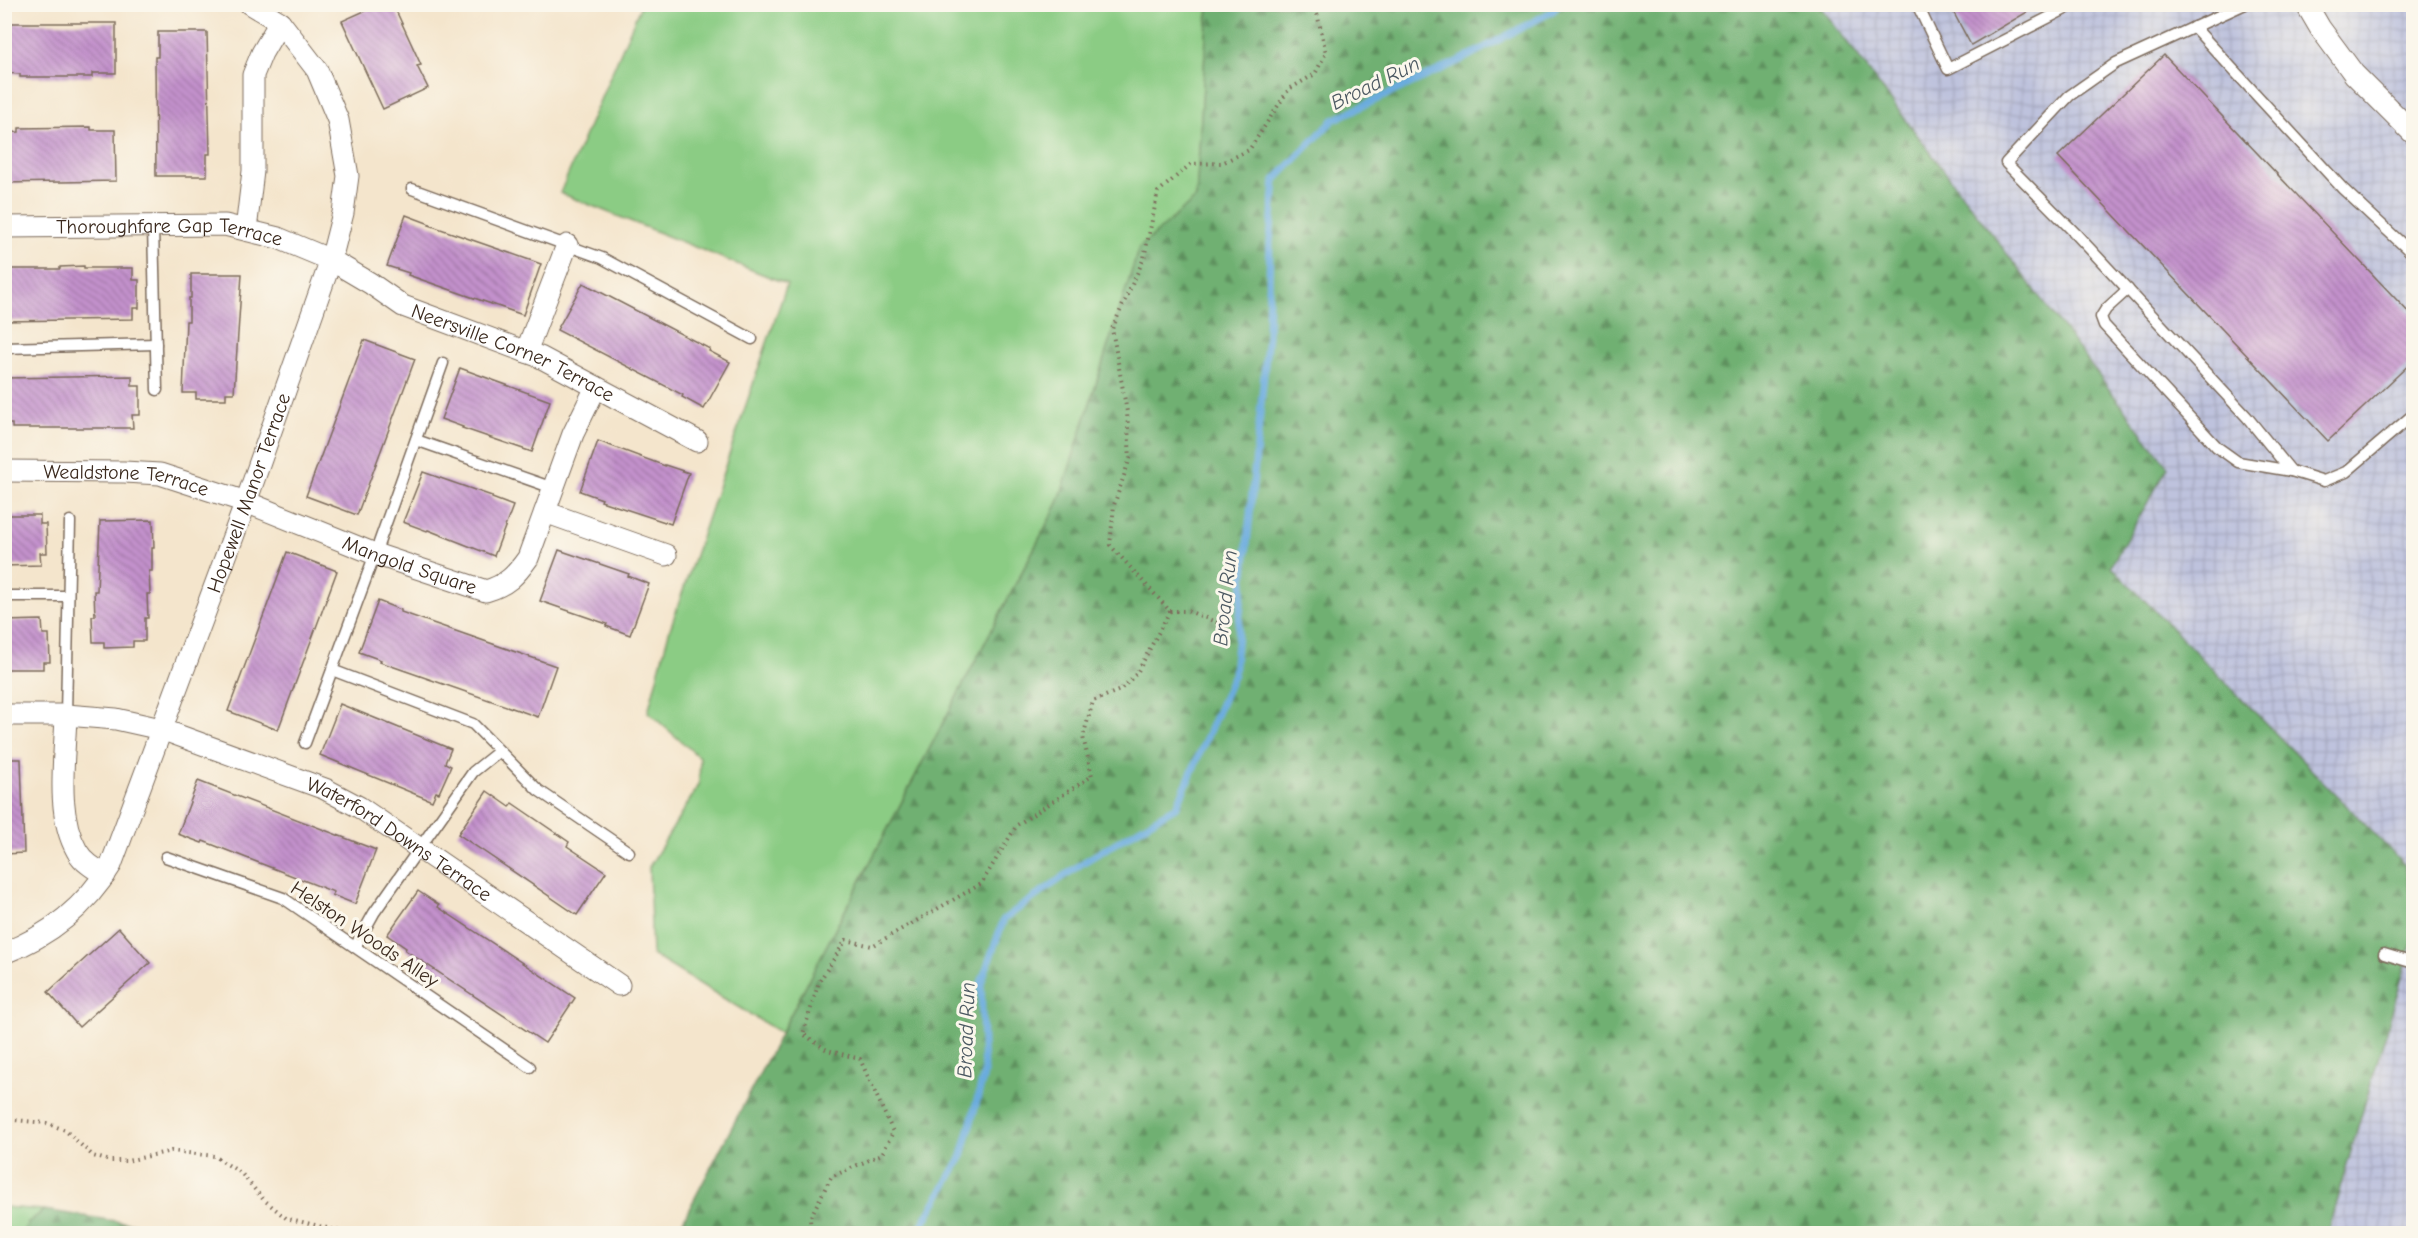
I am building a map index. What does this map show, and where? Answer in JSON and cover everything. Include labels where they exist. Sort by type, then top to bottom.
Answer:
[{"type":"street","name":"Hopewell Manor Terrace","points":[[4,953],[40,937],[62,922],[105,875],[111,865],[246,502],[331,260],[343,213],[348,176],[338,120],[317,70],[280,22],[250,4]]},
{"type":"street","points":[[2306,4],[2320,28],[2354,74],[2411,127]]},
{"type":"street","points":[[246,230],[253,171],[253,75],[262,53],[280,22]]},
{"type":"street","name":"Thoroughfare Gap Terrace","points":[[4,227],[225,225],[278,238],[331,260]]},
{"type":"street","points":[[526,352],[567,245]]},
{"type":"street","name":"Neersville Corner Terrace","points":[[331,260],[403,306],[540,357],[697,441]]},
{"type":"street","name":"Mangold Square","points":[[246,502],[375,554],[486,591],[503,586],[528,558],[573,434],[596,387]]},
{"type":"street","name":"Wealdstone Terrace","points":[[4,471],[160,474],[246,502]]},
{"type":"street","points":[[545,512],[666,555]]},
{"type":"street","name":"Waterford Downs Terrace","points":[[4,715],[66,715],[116,719],[161,729],[324,789],[359,807],[619,985]]},
{"type":"street","points":[[66,715],[64,791],[66,825],[78,853],[91,867],[105,875]]},
{"type":"lane","points":[[1917,4],[1948,69],[2075,4]]},
{"type":"lane","points":[[2244,4],[2116,63],[2069,96],[2006,163],[2247,417],[2291,471]]},
{"type":"lane","points":[[2194,27],[2343,189],[2414,255]]},
{"type":"lane","points":[[412,189],[602,258],[752,339]]},
{"type":"lane","points":[[153,227],[157,390]]},
{"type":"lane","points":[[2128,289],[2106,309],[2101,317],[2104,325],[2217,447],[2238,462],[2291,471],[2324,481],[2346,472],[2414,414]]},
{"type":"lane","points":[[4,348],[156,344]]},
{"type":"lane","points":[[305,743],[443,363]]},
{"type":"lane","points":[[416,440],[553,488]]},
{"type":"lane","points":[[66,715],[70,521]]},
{"type":"lane","points":[[4,596],[68,596]]},
{"type":"lane","points":[[332,670],[472,724],[538,790],[629,852]]},
{"type":"lane","points":[[355,948],[374,913],[473,772],[498,752]]},
{"type":"lane","name":"Helston Woods Alley","points":[[166,857],[283,898],[530,1067]]},
{"type":"lane","points":[[2384,954],[2414,963]]},
{"type":"path","points":[[1221,624],[1188,611],[1170,611],[1110,545],[1114,505],[1130,458],[1127,412],[1112,329],[1144,258],[1158,192],[1191,164],[1222,164],[1249,150],[1288,89],[1315,74],[1326,53],[1315,4]]},
{"type":"path","points":[[811,1233],[810,1218],[831,1177],[882,1154],[893,1132],[860,1059],[827,1050],[803,1034],[819,982],[846,940],[872,946],[981,884],[1017,825],[1092,776],[1083,737],[1094,700],[1120,690],[1137,673],[1170,611]]},
{"type":"path","points":[[4,1119],[46,1123],[65,1130],[93,1156],[110,1161],[127,1161],[171,1151],[214,1156],[241,1173],[263,1199],[286,1218],[352,1233]]},
{"type":"shaded area","points":[[1819,5],[2413,5],[2413,904],[2405,865],[2111,566],[2168,467]]},
{"type":"shaded area","points":[[2413,940],[2413,1233],[2327,1233]]},
{"type":"green space","points":[[641,5],[1208,5],[1196,198],[1139,249],[1059,501],[781,1033],[652,955],[649,867],[699,785],[700,758],[648,712],[669,632],[787,284],[560,193]]},
{"type":"green space","points":[[1208,5],[1819,5],[2168,467],[2111,566],[2405,865],[2413,904],[2413,940],[2327,1233],[676,1234],[1059,501],[1139,248],[1196,198]]},
{"type":"green space","points":[[4,1207],[44,1210],[28,1223],[24,1233],[5,1233]]},
{"type":"green space","points":[[44,1210],[194,1233],[24,1233],[28,1223]]},
{"type":"building","points":[[380,4],[393,4],[421,65],[417,66],[428,88],[383,109],[342,21]]},
{"type":"building","points":[[1949,4],[2041,4],[1971,45]]},
{"type":"building","points":[[4,23],[116,23],[116,73],[92,73],[92,77],[20,77],[20,74],[4,73]]},
{"type":"building","points":[[158,32],[207,32],[210,154],[207,154],[207,176],[156,176],[155,57],[158,57]]},
{"type":"building","points":[[2164,55],[2414,318],[2414,360],[2328,441],[2058,156]]},
{"type":"building","points":[[91,127],[91,130],[115,130],[116,181],[4,183],[4,133],[19,132],[19,128]]},
{"type":"building","points":[[406,215],[541,264],[523,315],[387,266]]},
{"type":"building","points":[[84,266],[84,268],[133,268],[133,280],[139,280],[139,308],[133,308],[133,319],[4,321],[4,269],[60,269],[60,267]]},
{"type":"building","points":[[191,274],[242,274],[234,393],[226,393],[226,399],[196,399],[196,393],[183,393],[186,321],[189,321]]},
{"type":"building","points":[[583,283],[710,349],[709,351],[730,362],[704,409],[682,397],[683,395],[557,330]]},
{"type":"building","points":[[364,340],[415,359],[357,515],[306,496]]},
{"type":"building","points":[[460,368],[550,401],[532,452],[441,419]]},
{"type":"building","points":[[132,376],[132,386],[140,386],[140,415],[132,415],[133,428],[12,428],[12,424],[4,424],[4,378]]},
{"type":"building","points":[[598,441],[689,473],[671,524],[601,501],[602,499],[580,491]]},
{"type":"building","points":[[423,472],[492,496],[492,498],[513,506],[494,556],[403,522]]},
{"type":"building","points":[[4,515],[40,515],[40,524],[46,524],[47,553],[40,553],[41,565],[4,566]]},
{"type":"building","points":[[153,520],[154,548],[152,548],[152,571],[149,571],[150,594],[147,594],[148,618],[145,618],[145,641],[133,641],[133,647],[104,648],[104,642],[93,642],[92,616],[95,616],[94,591],[97,591],[100,521]]},
{"type":"building","points":[[559,550],[629,574],[628,576],[649,584],[630,635],[606,626],[607,624],[540,601]]},
{"type":"building","points":[[287,552],[337,571],[278,730],[228,711]]},
{"type":"building","points":[[378,601],[401,610],[401,612],[556,666],[538,717],[380,662],[381,660],[359,652]]},
{"type":"building","points":[[42,620],[43,634],[49,634],[50,662],[43,662],[43,669],[4,669],[4,621]]},
{"type":"building","points":[[340,704],[451,749],[445,763],[451,766],[439,793],[436,792],[432,801],[320,755]]},
{"type":"building","points":[[4,759],[21,759],[24,853],[4,854]]},
{"type":"building","points":[[198,781],[376,850],[355,904],[332,895],[334,892],[203,841],[202,843],[178,834]]},
{"type":"building","points":[[487,791],[510,807],[512,803],[569,842],[567,846],[606,872],[577,915],[458,834]]},
{"type":"building","points":[[418,891],[439,905],[438,907],[575,998],[545,1043],[405,950],[406,948],[387,935]]},
{"type":"building","points":[[119,928],[150,963],[79,1027],[48,992]]},
{"type":"waterway","name":"Broad Run","points":[[917,1234],[962,1156],[984,1074],[981,983],[1004,919],[1084,862],[1177,806],[1234,674],[1268,335],[1270,242],[1275,180],[1333,120],[1463,59],[1553,11],[1559,4]]}]
